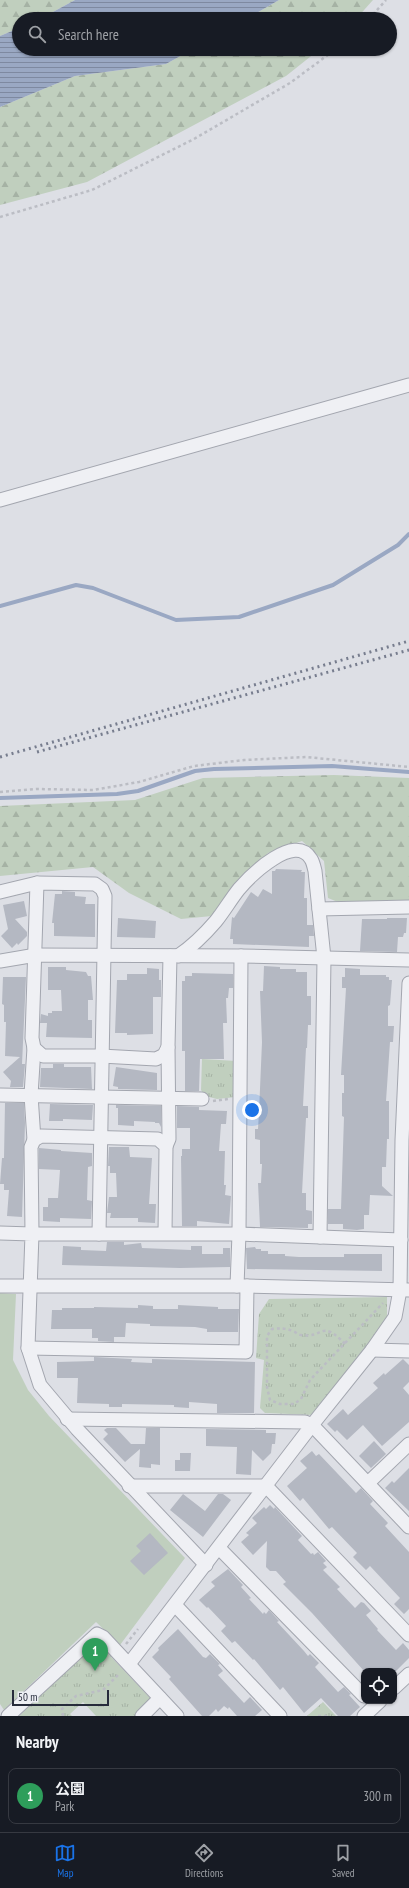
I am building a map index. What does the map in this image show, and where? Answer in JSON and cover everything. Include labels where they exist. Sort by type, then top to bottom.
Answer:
[{"type":"street","points":[[0,500],[409,385]]},
{"type":"street","points":[[174,956],[194,945],[217,919],[240,888],[271,859],[286,851],[300,851],[311,858],[315,871],[324,958],[320,1237]]},
{"type":"street","points":[[0,892],[37,883],[95,884],[102,889],[105,896],[102,955],[99,1234]]},
{"type":"street","points":[[37,883],[36,955],[32,1038],[34,1048],[31,1095],[34,1140],[31,1148],[32,1234],[28,1348],[40,1385],[67,1419],[129,1486],[206,1565]]},
{"type":"street","points":[[319,909],[409,908]]},
{"type":"street","points":[[0,961],[36,955],[240,956],[409,960]]},
{"type":"street","points":[[165,1234],[166,1146],[169,1139],[168,1047],[174,956]]},
{"type":"street","points":[[28,1348],[246,1352],[239,1234],[240,956]]},
{"type":"street","points":[[129,1664],[220,1548],[312,1425],[372,1350],[395,1317],[404,1290],[401,1240],[409,983]]},
{"type":"street","points":[[34,1048],[43,1056],[101,1056],[156,1059],[164,1055],[168,1047]]},
{"type":"street","points":[[0,1095],[202,1099]]},
{"type":"street","points":[[34,1140],[41,1136],[100,1136],[158,1139],[166,1146]]},
{"type":"street","points":[[0,1233],[239,1234],[401,1240]]},
{"type":"street","points":[[0,1286],[242,1286],[404,1290]]},
{"type":"street","points":[[372,1350],[409,1351]]},
{"type":"street","points":[[67,1419],[305,1422],[312,1425],[409,1527]]},
{"type":"street","points":[[368,1483],[409,1444]]},
{"type":"street","points":[[129,1486],[266,1486],[409,1635]]},
{"type":"street","points":[[220,1548],[361,1693]]},
{"type":"street","points":[[175,1605],[280,1716]]},
{"type":"street","points":[[8,1716],[97,1634],[102,1637],[129,1664],[177,1716]]},
{"type":"street","points":[[397,1685],[409,1674]]},
{"type":"street","points":[[142,1716],[160,1698]]},
{"type":"street","points":[[364,1716],[373,1704]]},
{"type":"path","points":[[375,12],[386,0]]},
{"type":"path","points":[[0,217],[92,190],[187,143],[290,83],[327,56]]},
{"type":"path","points":[[0,792],[37,789],[93,790],[140,782],[194,766],[244,760],[306,757],[409,766]]},
{"type":"path","points":[[202,1099],[216,1102],[240,1097]]},
{"type":"path","points":[[345,1344],[335,1334],[329,1331],[310,1335],[299,1335],[284,1328],[272,1329],[267,1336],[267,1387],[270,1400],[280,1404],[294,1404],[301,1399],[310,1380],[345,1344],[383,1303]]},
{"type":"path","points":[[63,1716],[62,1709],[76,1696],[103,1690],[129,1664]]},
{"type":"path","points":[[318,1716],[327,1716]]},
{"type":"green space","points":[[0,0],[75,0],[53,12],[12,12],[12,31],[0,36]]},
{"type":"green space","points":[[279,0],[373,0],[362,12],[258,12]]},
{"type":"green space","points":[[180,56],[311,56],[286,76],[87,182],[0,205],[0,107],[75,76],[166,64]]},
{"type":"green space","points":[[334,775],[409,778],[409,907],[350,907],[328,898],[324,861],[302,841],[268,853],[212,916],[181,919],[129,893],[93,867],[0,876],[0,806],[135,800],[203,778]]},
{"type":"green space","points":[[202,1059],[237,1061],[236,1097],[217,1099],[205,1096],[201,1090]]},
{"type":"green space","points":[[0,1293],[16,1294],[13,1360],[28,1390],[49,1416],[185,1558],[120,1645],[96,1622],[4,1710],[0,1704]]},
{"type":"green space","points":[[387,1297],[387,1320],[315,1415],[265,1413],[260,1408],[264,1360],[256,1358],[259,1314],[269,1299]]},
{"type":"green space","points":[[97,1642],[152,1700],[135,1716],[96,1716],[83,1702],[70,1714],[72,1716],[19,1716]]},
{"type":"green space","points":[[323,1702],[336,1716],[307,1716]]},
{"type":"water","points":[[75,0],[279,0],[258,12],[53,12]]},
{"type":"water","points":[[12,31],[12,56],[180,56],[166,64],[75,76],[0,107],[0,36]]},
{"type":"building","points":[[276,869],[302,870],[301,872],[305,872],[304,898],[307,898],[307,925],[313,925],[314,936],[309,936],[309,947],[233,944],[233,939],[230,939],[232,917],[234,918],[251,892],[258,897],[263,889],[272,894],[272,871],[275,871]]},
{"type":"building","points":[[62,891],[75,892],[75,896],[86,897],[85,904],[95,904],[95,937],[54,936],[54,923],[52,923],[55,894],[62,894]]},
{"type":"building","points":[[24,901],[27,916],[15,919],[27,932],[27,936],[18,945],[17,943],[12,948],[1,936],[8,929],[3,905]]},
{"type":"building","points":[[118,918],[156,921],[155,938],[117,937]]},
{"type":"building","points":[[407,918],[406,933],[404,933],[403,937],[398,937],[397,952],[360,951],[362,919]]},
{"type":"building","points":[[264,966],[280,967],[280,969],[296,969],[296,972],[307,972],[307,996],[311,996],[311,1025],[308,1025],[306,1048],[303,1106],[308,1106],[308,1118],[306,1118],[302,1193],[306,1193],[306,1210],[312,1211],[312,1224],[308,1224],[308,1228],[260,1227],[258,1183],[261,1183],[262,1164],[260,1164],[260,1140],[255,1139],[255,1129],[258,1129],[259,1112],[262,1042],[260,991],[263,991]]},
{"type":"building","points":[[48,967],[66,967],[66,970],[86,972],[88,976],[91,976],[93,1000],[88,1000],[88,1020],[92,1020],[92,1038],[46,1037],[47,1023],[40,1023],[41,1014],[48,1016],[48,1013],[52,1013],[52,1011],[62,1011],[61,990],[48,990]]},
{"type":"building","points":[[147,968],[159,969],[159,980],[161,980],[161,997],[153,997],[153,1034],[127,1035],[127,1033],[115,1033],[117,980],[127,980],[127,974],[147,974]]},
{"type":"building","points":[[345,968],[360,969],[360,975],[386,975],[386,977],[389,977],[389,980],[392,980],[390,1005],[388,1006],[388,1026],[394,1026],[393,1042],[390,1042],[386,1101],[389,1101],[389,1139],[387,1139],[386,1167],[382,1167],[382,1186],[393,1196],[370,1195],[369,1215],[364,1215],[364,1229],[357,1230],[343,1229],[343,1224],[328,1224],[328,1209],[341,1209],[344,1117],[342,1116],[342,1093],[344,1093],[344,1075],[341,1075],[346,988],[342,988],[342,977],[345,977]]},
{"type":"building","points":[[192,973],[233,974],[233,988],[229,988],[228,998],[226,998],[227,1023],[223,1023],[224,1059],[200,1059],[199,1091],[185,1091],[185,1051],[182,1051],[182,981],[185,981],[185,976],[192,976]]},
{"type":"building","points":[[3,977],[26,977],[22,1064],[25,1064],[23,1087],[10,1087],[11,1081],[3,1072],[20,1057],[5,1056],[6,1022],[4,1022],[4,1005],[2,1004]]},
{"type":"building","points":[[53,1064],[64,1064],[64,1067],[91,1067],[92,1089],[40,1087],[41,1068],[53,1068]]},
{"type":"building","points":[[116,1067],[157,1073],[157,1090],[118,1089],[118,1087],[113,1086]]},
{"type":"building","points":[[5,1103],[24,1103],[25,1123],[22,1217],[7,1216],[9,1190],[4,1190],[4,1184],[0,1184],[2,1158],[4,1158]]},
{"type":"building","points":[[50,1104],[93,1105],[92,1120],[63,1119],[63,1121],[49,1121]]},
{"type":"building","points":[[116,1105],[161,1106],[161,1127],[159,1123],[155,1122],[134,1121],[134,1126],[118,1125],[118,1108],[116,1108]]},
{"type":"building","points":[[177,1106],[199,1107],[199,1110],[227,1111],[226,1124],[221,1124],[219,1151],[225,1151],[225,1195],[231,1196],[229,1224],[197,1221],[197,1226],[182,1226],[181,1156],[182,1149],[190,1149],[190,1128],[177,1128]]},
{"type":"building","points":[[109,1147],[129,1147],[130,1157],[152,1158],[149,1204],[156,1204],[155,1223],[138,1222],[138,1218],[110,1218],[111,1213],[107,1213],[109,1197],[117,1197],[116,1173],[110,1173],[110,1166],[108,1166]]},
{"type":"building","points":[[39,1148],[92,1153],[92,1166],[88,1167],[87,1200],[92,1201],[91,1219],[60,1218],[60,1222],[43,1221],[43,1207],[48,1207],[48,1198],[58,1198],[60,1170],[39,1169]]},
{"type":"building","points":[[107,1242],[124,1242],[124,1245],[141,1243],[142,1248],[191,1250],[191,1246],[202,1246],[202,1254],[223,1254],[223,1248],[230,1248],[230,1267],[180,1268],[62,1265],[63,1246],[81,1247],[81,1250],[106,1251]]},
{"type":"building","points":[[255,1247],[256,1249],[261,1249],[261,1251],[268,1251],[268,1254],[285,1254],[285,1256],[299,1257],[344,1257],[344,1254],[382,1254],[382,1271],[247,1269],[246,1248]]},
{"type":"building","points":[[138,1305],[153,1306],[153,1309],[178,1309],[178,1305],[218,1307],[218,1309],[239,1309],[238,1332],[207,1332],[207,1329],[195,1327],[150,1326],[150,1324],[126,1323],[125,1337],[114,1337],[114,1342],[98,1341],[98,1338],[92,1338],[92,1329],[51,1329],[52,1310],[62,1310],[62,1308],[94,1307],[138,1308]]},
{"type":"building","points":[[94,1357],[132,1359],[131,1362],[152,1363],[152,1359],[255,1362],[254,1413],[217,1413],[217,1404],[189,1402],[189,1408],[174,1407],[174,1405],[122,1404],[122,1407],[109,1407],[109,1404],[77,1403],[78,1378],[57,1378],[57,1362],[94,1361]]},
{"type":"building","points":[[403,1359],[409,1365],[409,1382],[403,1388],[409,1395],[409,1422],[382,1446],[363,1425],[347,1440],[337,1430],[335,1432],[327,1424],[343,1409],[348,1415],[378,1388],[373,1383],[384,1373],[385,1375]]},
{"type":"building","points":[[107,1428],[116,1428],[131,1444],[145,1444],[146,1428],[160,1428],[160,1465],[151,1464],[151,1468],[139,1467],[140,1449],[125,1462],[103,1439],[108,1434],[104,1430]]},
{"type":"building","points":[[206,1429],[266,1430],[266,1433],[276,1433],[275,1444],[272,1444],[271,1453],[263,1461],[252,1450],[251,1475],[236,1474],[237,1447],[206,1446]]},
{"type":"building","points":[[374,1441],[386,1454],[371,1468],[359,1456]]},
{"type":"building","points":[[312,1451],[316,1456],[319,1454],[356,1493],[361,1488],[373,1501],[370,1504],[388,1523],[385,1526],[409,1552],[409,1609],[404,1614],[394,1604],[400,1598],[370,1566],[366,1570],[353,1557],[357,1553],[332,1527],[329,1529],[303,1498],[300,1501],[287,1486],[307,1468],[300,1461]]},
{"type":"building","points":[[180,1453],[191,1453],[190,1471],[175,1471],[175,1460],[180,1460]]},
{"type":"building","points":[[409,1468],[409,1511],[385,1488],[392,1481],[394,1483]]},
{"type":"building","points":[[183,1494],[205,1511],[218,1494],[223,1494],[231,1500],[203,1537],[170,1510]]},
{"type":"building","points":[[270,1505],[274,1509],[275,1507],[302,1536],[298,1540],[311,1554],[313,1553],[314,1555],[318,1552],[326,1561],[323,1563],[327,1567],[323,1570],[340,1587],[337,1589],[355,1608],[361,1602],[364,1603],[371,1611],[366,1615],[378,1629],[377,1630],[396,1650],[403,1643],[409,1650],[409,1658],[397,1670],[397,1668],[361,1668],[312,1613],[283,1584],[286,1582],[276,1571],[270,1571],[266,1567],[267,1541],[253,1555],[241,1542],[249,1535],[246,1533],[257,1523],[252,1518],[264,1507],[266,1509]]},
{"type":"building","points":[[150,1533],[168,1553],[144,1575],[130,1561],[141,1551],[136,1546]]},
{"type":"building","points":[[228,1569],[243,1585],[241,1587],[251,1598],[249,1599],[263,1614],[264,1612],[266,1614],[269,1610],[279,1621],[277,1622],[308,1656],[310,1654],[319,1663],[315,1667],[338,1692],[344,1687],[351,1694],[349,1695],[360,1707],[350,1716],[338,1716],[321,1698],[304,1713],[283,1687],[280,1690],[254,1659],[253,1660],[235,1641],[232,1643],[221,1631],[226,1626],[208,1607],[207,1608],[199,1600],[215,1586],[211,1582]]},
{"type":"building","points":[[178,1629],[203,1657],[206,1658],[210,1654],[220,1664],[218,1665],[223,1671],[218,1675],[244,1703],[250,1697],[262,1710],[255,1716],[237,1716],[229,1707],[228,1709],[224,1706],[218,1712],[216,1709],[209,1716],[202,1716],[169,1679],[171,1677],[152,1657],[159,1650],[158,1648]]},
{"type":"waterway","points":[[0,606],[76,585],[93,588],[176,620],[239,617],[333,585],[398,545],[409,534]]},
{"type":"waterway","points":[[0,798],[117,794],[138,791],[195,771],[214,769],[332,766],[409,772]]},
{"type":"railway","points":[[0,757],[409,641]]},
{"type":"railway","points":[[37,752],[409,650]]},
{"type":"place","name":"公園","points":[[95,1671]]}]
